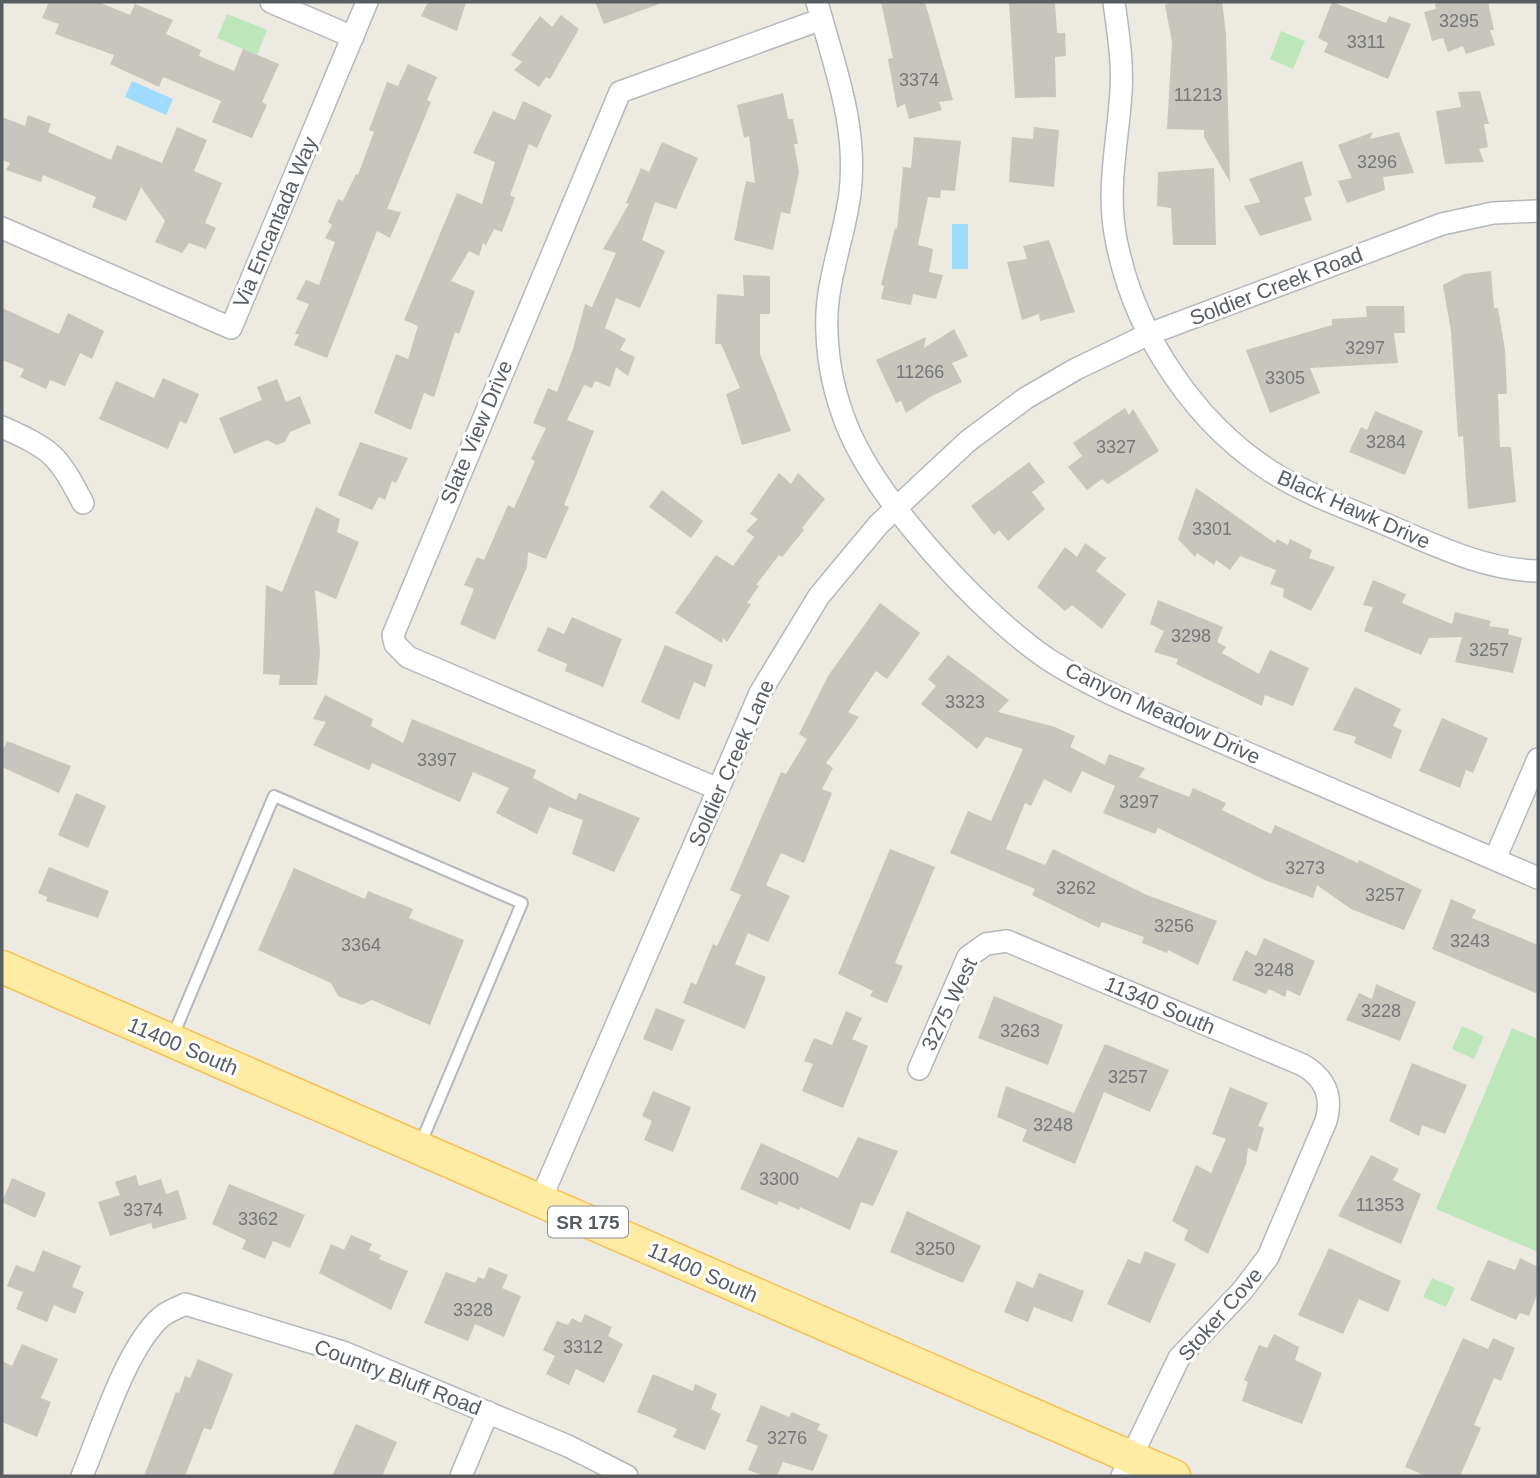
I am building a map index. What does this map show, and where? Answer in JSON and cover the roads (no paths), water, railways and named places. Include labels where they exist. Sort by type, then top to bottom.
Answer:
[{"type":"main road","name":"11400 South","points":[[2,967],[419,1147],[1126,1467],[1174,1476]]},
{"type":"street","points":[[271,2],[353,37]]},
{"type":"street","name":"Via Encantada Way","points":[[2,228],[231,328],[367,2]]},
{"type":"street","name":"Black Hawk Drive","points":[[1114,2],[1122,64],[1112,161],[1112,212],[1121,263],[1131,295],[1149,334],[1193,401],[1241,450],[1281,478],[1454,553],[1490,565],[1538,571]]},
{"type":"street","name":"Canyon Meadow Drive","points":[[819,11],[848,110],[852,153],[850,195],[829,284],[828,355],[847,426],[858,449],[896,506],[982,605],[1022,640],[1075,676],[1133,704],[1538,878]]},
{"type":"street","name":"Slate View Drive","points":[[718,789],[408,657],[400,652],[393,635],[620,92],[819,11]]},
{"type":"street","name":"Soldier Creek Road","points":[[1026,398],[1076,369],[1149,334],[1442,223],[1493,213],[1538,211]]},
{"type":"street","name":"Soldier Creek Lane","points":[[540,1201],[760,693],[798,628],[842,566],[896,506],[968,441],[1026,398]]},
{"type":"street","points":[[2,428],[41,446],[57,458],[83,503]]},
{"type":"street","points":[[1494,859],[1538,759]]},
{"type":"street","name":"11340 South","points":[[986,944],[996,941],[1017,944],[1303,1065],[1313,1071],[1326,1088]]},
{"type":"street","name":"3275 West","points":[[919,1069],[963,966],[976,949],[986,944]]},
{"type":"street","name":"Stoker Cove","points":[[1126,1467],[1180,1358],[1247,1285],[1276,1243],[1326,1121],[1329,1110],[1326,1088]]},
{"type":"street","name":"Country Bluff Road","points":[[82,1476],[131,1358],[149,1329],[164,1315],[185,1304],[330,1348],[568,1446],[627,1476]]},
{"type":"street","points":[[461,1476],[488,1412]]},
{"type":"lane","points":[[170,1040],[274,796],[299,806],[522,903],[419,1147]]},
{"type":"water","points":[[132,81],[173,99],[166,115],[125,97]]},
{"type":"water","points":[[952,224],[968,224],[968,269],[952,269]]}]
